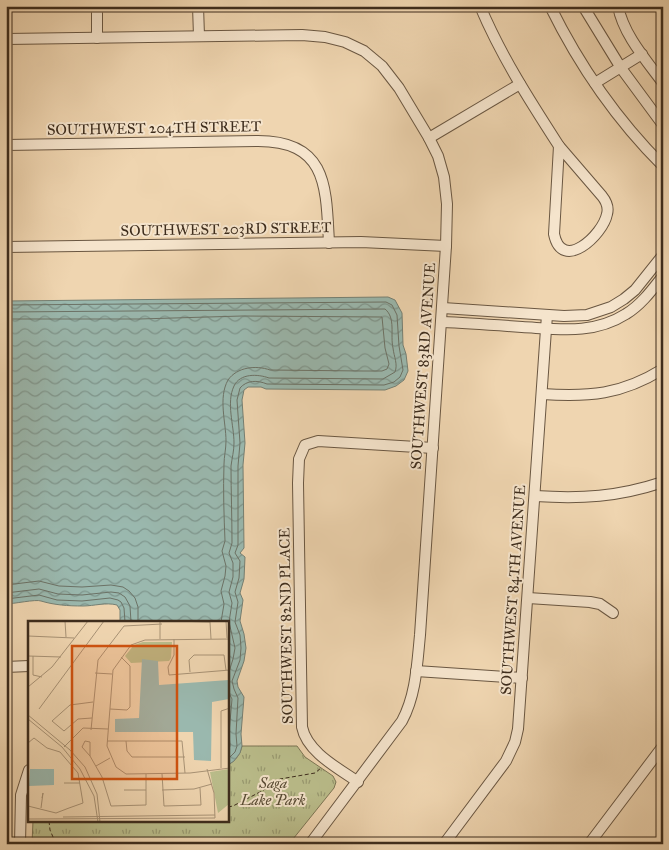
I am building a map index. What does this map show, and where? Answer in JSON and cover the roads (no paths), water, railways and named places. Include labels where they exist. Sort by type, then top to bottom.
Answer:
[{"type":"street","points":[[96,6],[97,38]]},
{"type":"street","points":[[198,6],[199,36]]},
{"type":"street","points":[[480,6],[495,39],[520,84],[559,146],[607,204],[608,213],[602,224],[586,244],[575,250],[564,249],[558,246],[554,234],[559,146]]},
{"type":"street","points":[[550,6],[568,40],[595,83],[631,131],[663,166]]},
{"type":"street","points":[[583,6],[621,68],[663,125]]},
{"type":"street","points":[[618,6],[623,24],[663,83]]},
{"type":"street","name":"SOUTHWEST 83RD AVENUE","points":[[6,39],[308,35],[330,38],[351,44],[371,56],[390,74],[440,162],[448,212],[443,308],[416,671],[412,696],[402,721],[310,844]]},
{"type":"street","points":[[595,83],[642,54]]},
{"type":"street","points":[[428,138],[520,84]]},
{"type":"street","name":"SOUTHWEST 204TH STREET","points":[[6,145],[265,141],[281,143],[300,150],[313,163],[324,185],[327,199],[329,243]]},
{"type":"street","name":"SOUTHWEST 203RD STREET","points":[[6,247],[374,242],[446,246]]},
{"type":"street","points":[[443,308],[547,316],[587,316],[611,307],[624,299],[634,290],[663,255]]},
{"type":"street","points":[[442,322],[578,330],[597,327],[626,315],[636,307],[663,276]]},
{"type":"street","name":"SOUTHWEST 84TH AVENUE","points":[[444,844],[504,764],[512,749],[519,723],[547,316]]},
{"type":"street","points":[[542,394],[582,396],[605,393],[634,384],[663,369]]},
{"type":"street","name":"SOUTHWEST 82ND PLACE","points":[[358,782],[308,744],[302,727],[299,459],[305,445],[323,441],[433,448]]},
{"type":"street","points":[[535,496],[596,497],[626,493],[663,482]]},
{"type":"street","points":[[528,598],[590,602],[600,604],[613,613]]},
{"type":"street","points":[[6,667],[28,666]]},
{"type":"street","points":[[416,671],[522,678]]},
{"type":"street","points":[[589,844],[663,746]]},
{"type":"street","points":[[20,844],[21,795],[28,773]]},
{"type":"water","points":[[388,297],[395,300],[402,313],[403,345],[408,371],[404,380],[396,386],[385,390],[266,389],[248,387],[244,390],[242,400],[245,443],[243,465],[244,548],[240,553],[245,557],[244,579],[240,593],[243,600],[240,621],[246,648],[237,681],[244,697],[242,746],[240,753],[229,764],[229,621],[120,621],[120,610],[117,605],[113,604],[72,606],[30,601],[6,604],[6,301]]},
{"type":"park label","name":"Saga Lake Park","points":[[273,792]]}]
